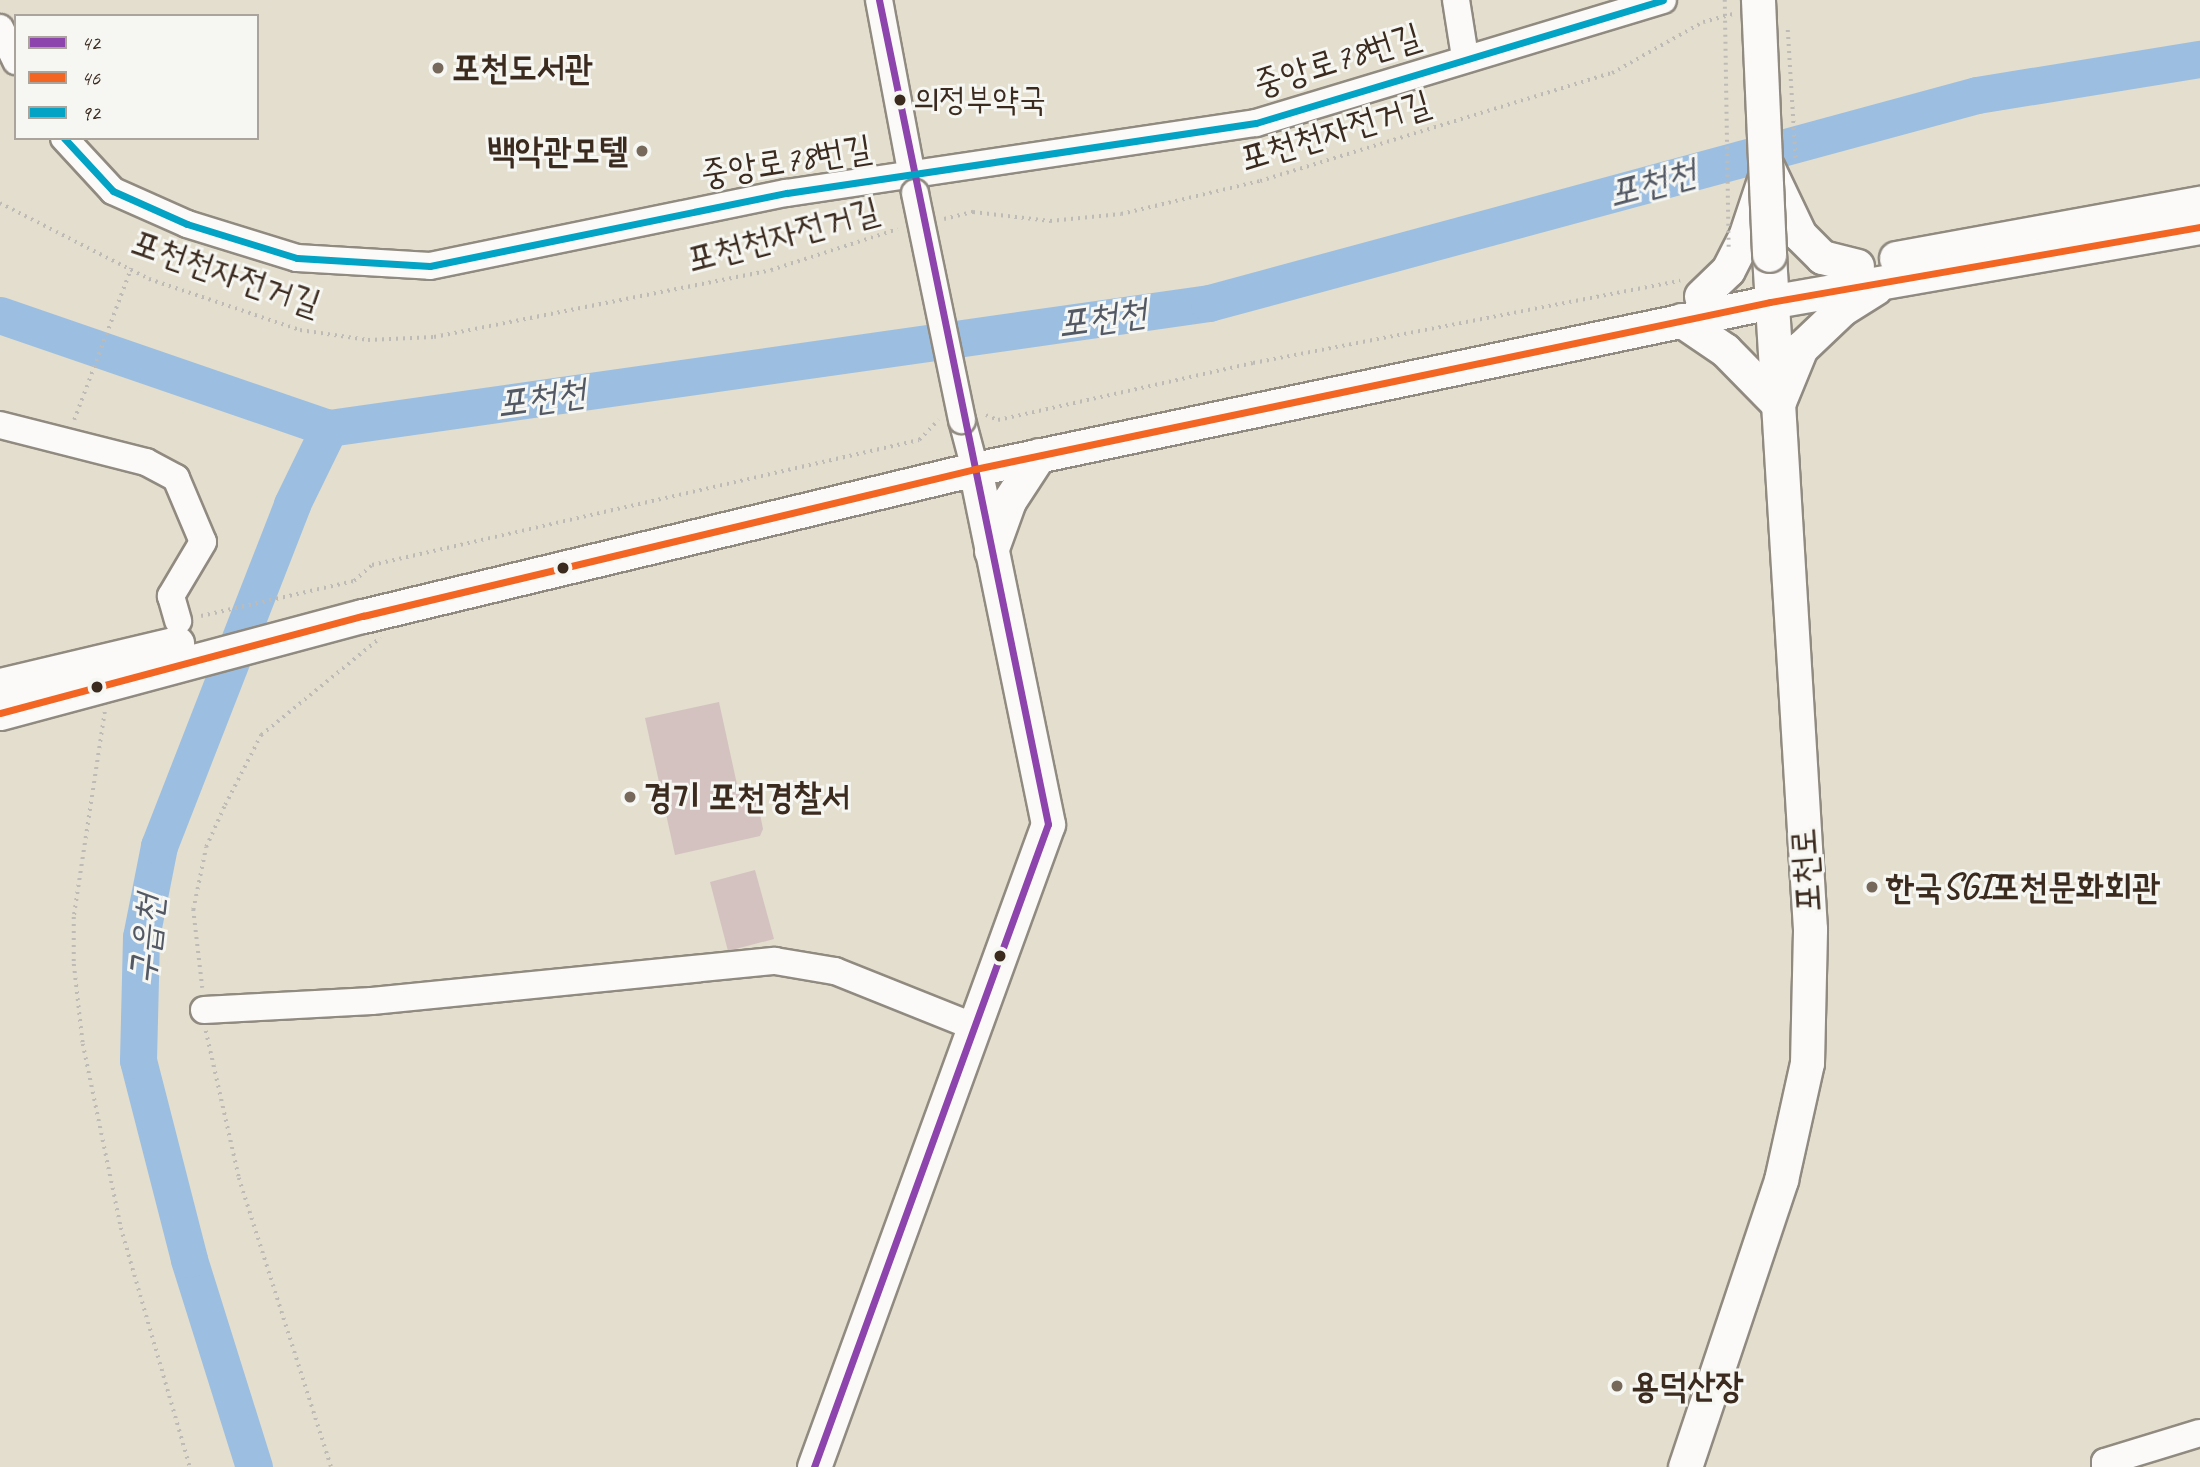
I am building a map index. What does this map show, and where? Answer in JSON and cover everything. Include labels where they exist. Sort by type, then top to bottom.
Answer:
[{"type":"main road","name":"포천로","points":[[1685,1467],[1781,1180],[1807,1063],[1810,929],[1769,280],[1782,171],[1750,5]]},
{"type":"main road","points":[[0,685],[149,662],[368,604],[964,434],[1689,298],[1727,260],[1782,171]]},
{"type":"main road","points":[[1782,171],[1799,233],[1822,257],[1871,274],[2200,203]]},
{"type":"main road","points":[[964,434],[1040,455],[1769,280],[1871,274],[2200,227]]},
{"type":"main road","points":[[1689,298],[1724,350],[1778,404],[1801,348],[1842,309],[1871,274]]},
{"type":"main road","points":[[814,1467],[1048,824],[992,551],[964,434]]},
{"type":"main road","points":[[992,551],[1009,501],[1040,455]]},
{"type":"main road","points":[[0,713],[110,684],[149,662]]},
{"type":"street","points":[[879,0],[913,185],[964,434]]},
{"type":"street","points":[[1456,0],[1465,57]]},
{"type":"street","name":"중앙로78번길","points":[[66,140],[113,191],[187,224],[297,258],[354,266],[430,266],[773,195],[913,185],[1256,123],[1465,57],[1663,0]]},
{"type":"street","points":[[0,28],[14,57]]},
{"type":"street","points":[[0,425],[145,462],[176,478],[203,542],[171,596],[178,621]]},
{"type":"street","points":[[204,1010],[372,1001],[775,961],[835,971],[975,1027]]},
{"type":"street","points":[[2105,1467],[2105,1462],[2200,1433]]},
{"type":"path","points":[[1725,0],[1727,260]]},
{"type":"path","name":"포천천자전거길","points":[[933,221],[974,212],[1050,221],[1121,214],[1260,181],[1612,72],[1703,22],[1750,5]]},
{"type":"path","points":[[1782,171],[1788,27]]},
{"type":"path","name":"포천천자전거길","points":[[0,203],[131,268],[300,330],[368,340],[434,337],[771,270],[907,227]]},
{"type":"path","points":[[76,415],[129,282],[131,268]]},
{"type":"path","points":[[178,621],[354,581],[372,565],[919,440],[964,434],[998,420],[1689,298]]},
{"type":"path","points":[[110,684],[87,823],[74,964],[121,1228],[190,1467]]},
{"type":"building","points":[[719,702],[738,789],[749,786],[756,794],[763,829],[760,836],[675,855],[645,718]]},
{"type":"building","points":[[755,870],[774,939],[728,951],[710,882]]},
{"type":"waterway","name":"포천천","points":[[0,315],[329,428],[1209,303],[1977,95],[2200,59]]},
{"type":"waterway","name":"구읍천","points":[[254,1467],[189,1259],[138,1060],[141,937],[159,846],[292,504],[329,428]]},
{"type":"transit line","name":"42","points":[[814,1467],[1048,824],[879,0]]},
{"type":"transit line","name":"92","points":[[66,140],[113,191],[187,224],[297,258],[430,266],[787,193],[1256,123],[1663,0]]},
{"type":"transit line","name":"46","points":[[0,713],[363,616],[975,469],[1770,302],[2200,227]]},
{"type":"place","name":"포천도서관","points":[[438,68]]},
{"type":"place","name":"의정부약국","points":[[900,100]]},
{"type":"place","name":"백악관모텔","points":[[642,151]]},
{"type":"place","name":"경기 포천경찰서","points":[[630,797]]},
{"type":"place","name":"한국SGI포천문화회관","points":[[1872,887]]},
{"type":"place","name":"용덕산장","points":[[1617,1386]]}]
